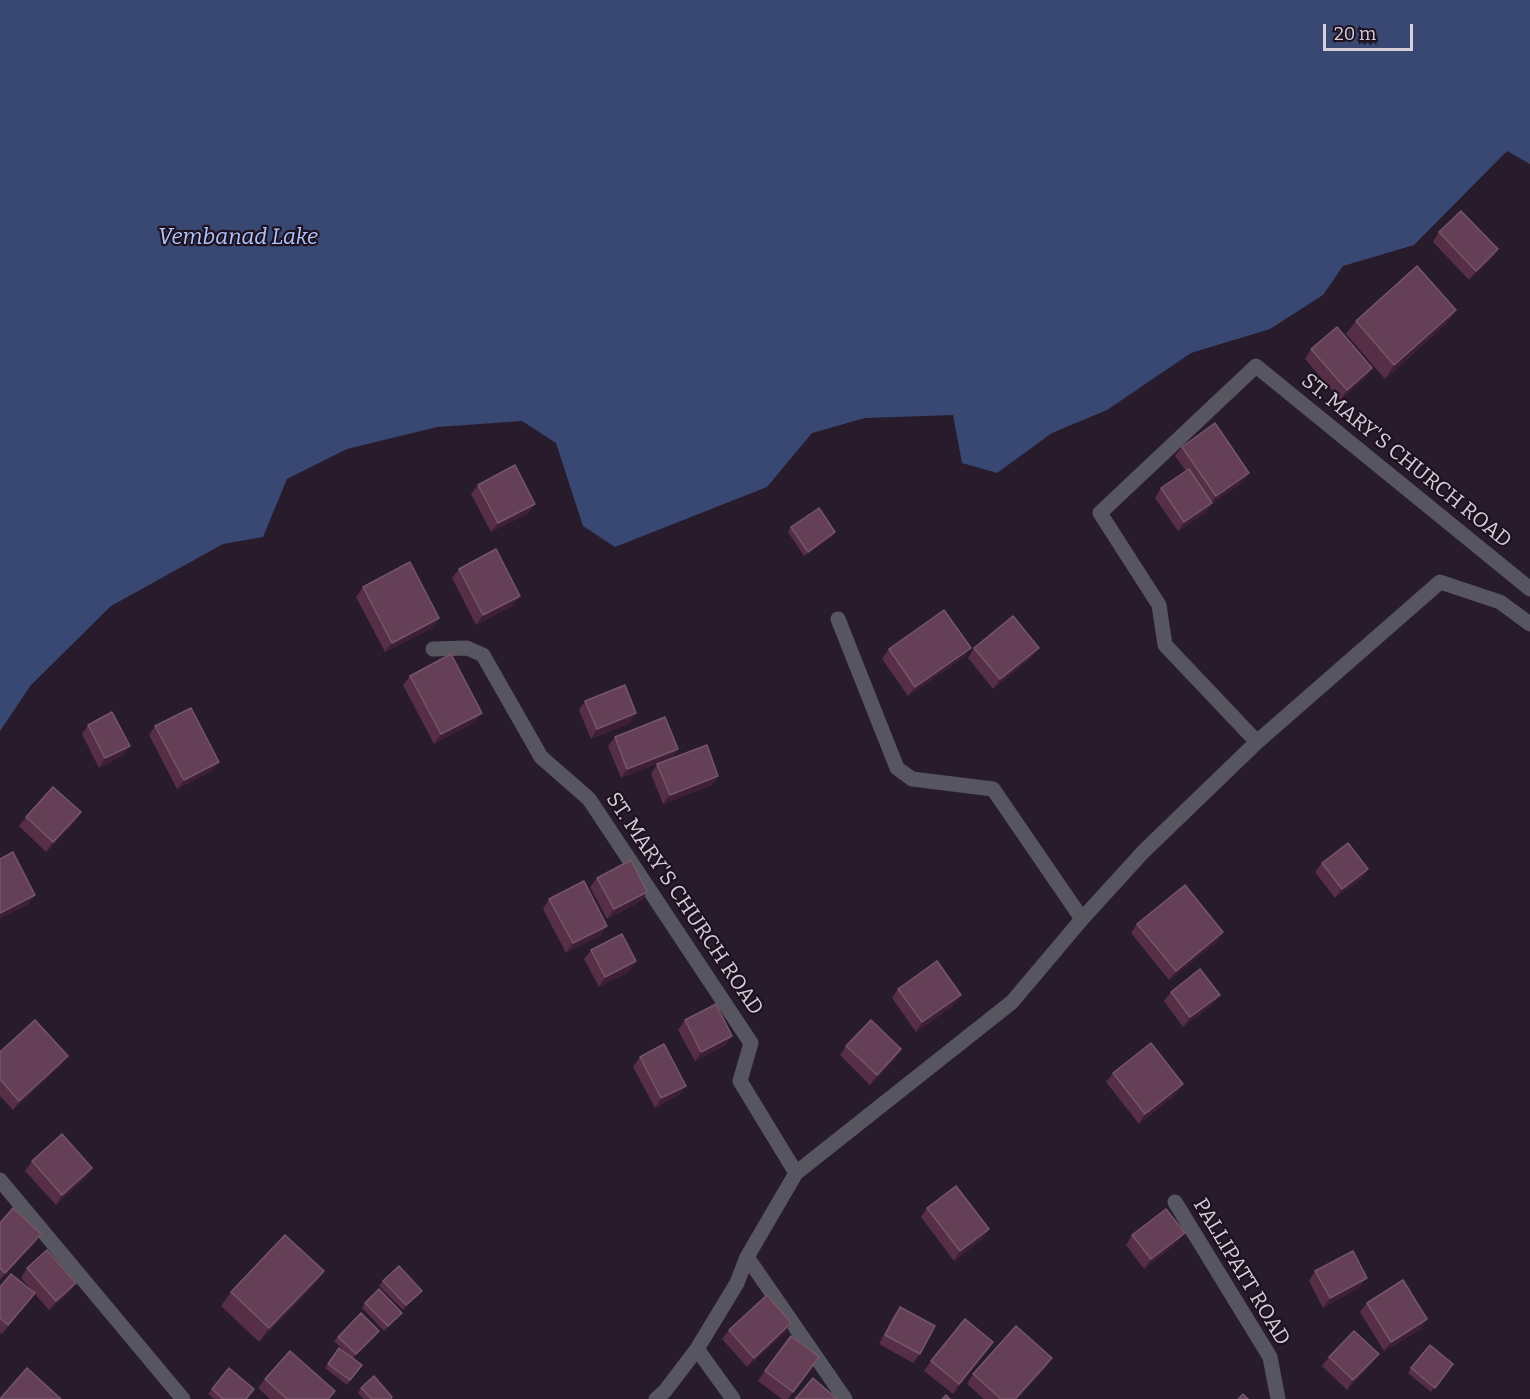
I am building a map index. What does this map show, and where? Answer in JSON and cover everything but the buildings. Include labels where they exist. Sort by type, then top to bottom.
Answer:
[{"type":"street","name":"ST. MARY'S CHURCH ROAD","points":[[1257,742],[1165,645],[1159,605],[1100,513],[1256,366],[1530,589]]},
{"type":"street","points":[[656,1399],[665,1391],[697,1349],[737,1283],[747,1257],[796,1173],[1012,1002],[1082,919],[1143,852],[1257,742],[1440,582],[1500,602],[1530,624]]},
{"type":"street","points":[[838,619],[897,768],[912,779],[993,789],[1082,919]]},
{"type":"street","name":"ST. MARY'S CHURCH ROAD","points":[[433,649],[467,648],[483,655],[541,757],[589,799],[751,1043],[740,1081],[796,1173]]},
{"type":"street","points":[[0,1180],[183,1399]]},
{"type":"street","name":"PALLIPATT ROAD","points":[[1175,1202],[1270,1357],[1278,1399]]},
{"type":"street","points":[[747,1257],[845,1399]]},
{"type":"street","points":[[697,1349],[733,1399]]},
{"type":"water","name":"Vembanad Lake","points":[[0,0],[1530,0],[1530,164],[1507,151],[1414,245],[1343,266],[1323,295],[1270,329],[1191,353],[1107,410],[1052,433],[997,473],[962,463],[953,415],[865,418],[812,433],[767,487],[615,547],[583,526],[556,443],[522,421],[437,427],[347,449],[287,479],[263,537],[223,544],[111,606],[31,685],[0,731]]}]
